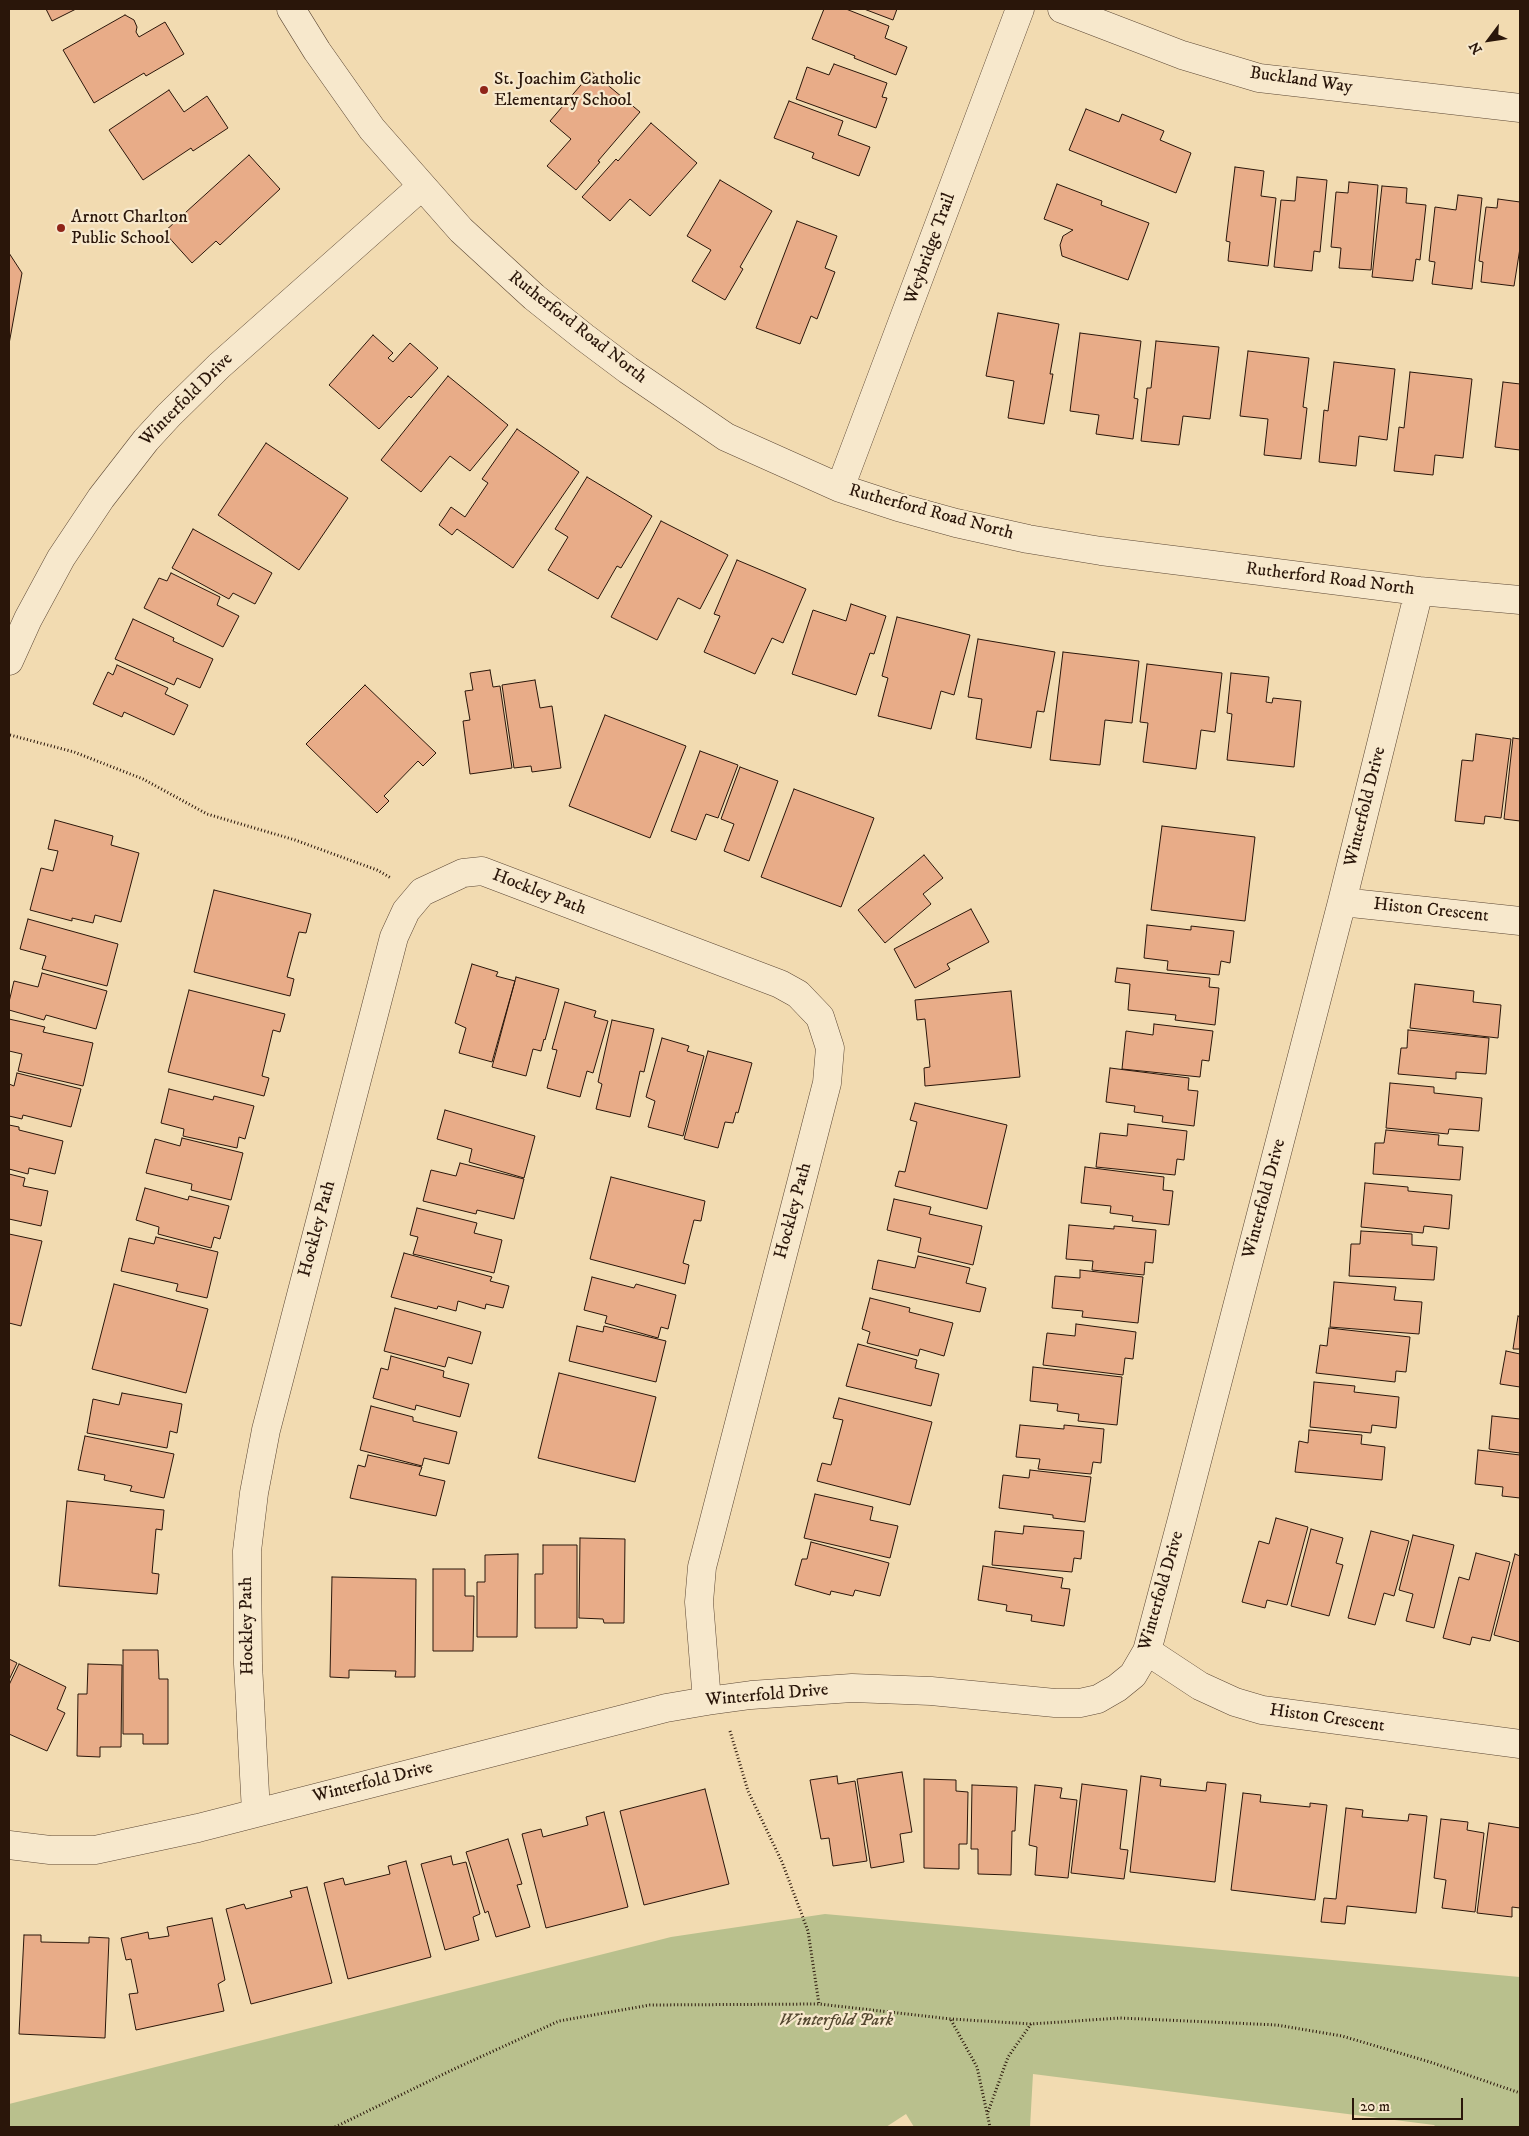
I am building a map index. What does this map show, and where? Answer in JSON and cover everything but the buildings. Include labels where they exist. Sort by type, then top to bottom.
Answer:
[{"type":"street","name":"Rutherford Road North","points":[[291,9],[317,51],[372,129],[461,230],[534,297],[628,370],[726,437],[840,488],[898,508],[956,524],[1028,539],[1110,553],[1419,591],[1520,600]]},
{"type":"street","name":"Weybridge Trail","points":[[840,488],[1020,9]]},
{"type":"street","name":"Buckland Way","points":[[1062,9],[1182,55],[1259,78],[1520,108]]},
{"type":"street","name":"Winterfold Drive","points":[[9,661],[28,619],[61,558],[101,498],[146,440],[168,415],[219,366],[422,186]]},
{"type":"street","name":"Winterfold Drive","points":[[9,1845],[50,1850],[95,1850],[198,1828],[666,1708],[707,1701],[751,1695],[852,1688],[932,1691],[1037,1702],[1080,1703],[1098,1699],[1133,1676],[1147,1652],[1342,902],[1419,591]]},
{"type":"street","name":"Hockley Path","points":[[256,1812],[248,1664],[247,1551],[254,1492],[266,1430],[394,937],[406,911],[422,892],[462,873],[482,871],[780,984],[798,994],[820,1017],[830,1048],[827,1083],[702,1567],[699,1602],[707,1701]]},
{"type":"street","name":"Histon Crescent","points":[[1342,902],[1520,921]]},
{"type":"street","name":"Histon Crescent","points":[[1147,1652],[1200,1686],[1235,1702],[1262,1710],[1520,1744]]},
{"type":"path","points":[[10,735],[74,752],[143,779],[207,814],[295,840],[377,870],[394,880]]},
{"type":"path","points":[[728,1724],[748,1791],[782,1862],[808,1931],[819,2004]]},
{"type":"path","points":[[335,2127],[559,2021],[650,2005],[819,2004],[951,2019],[1031,2024],[1120,2018],[1277,2025],[1342,2036],[1430,2062],[1520,2093]]},
{"type":"path","points":[[951,2019],[977,2068],[990,2127]]},
{"type":"path","points":[[988,2112],[1008,2057],[1031,2024]]},
{"type":"green space","name":"Winterfold Park","points":[[825,1914],[1520,1977],[1520,2127],[1436,2127],[1434,2125],[1033,2074],[1030,2127],[914,2127],[906,2114],[886,2127],[9,2127],[9,2104],[671,1937]]},
{"type":"place","name":"St. Joachim Catholic Elementary School","points":[[484,90]]},
{"type":"place","name":"Arnott Charlton Public School","points":[[61,228]]}]
